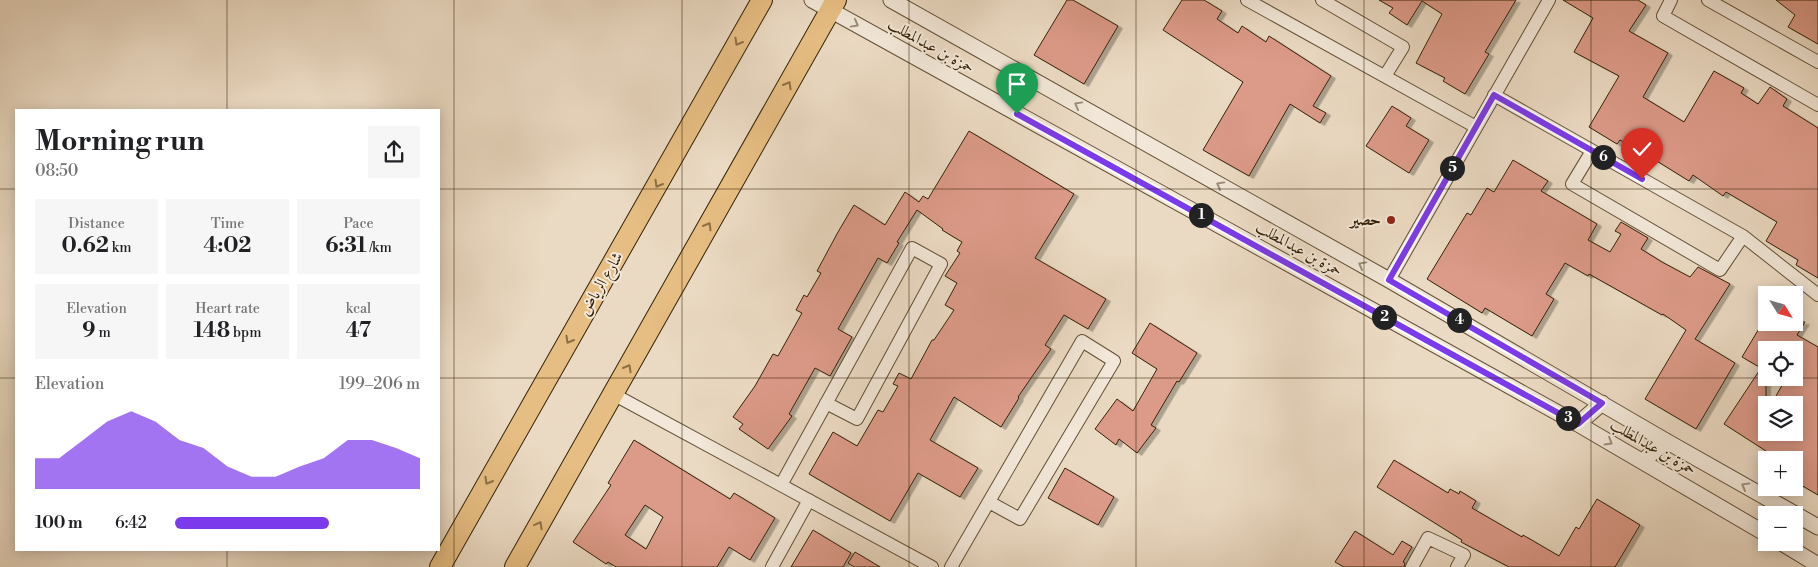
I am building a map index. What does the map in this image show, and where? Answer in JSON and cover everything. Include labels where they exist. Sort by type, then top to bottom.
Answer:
[{"type":"main road","name":"شارع الرياض","points":[[440,567],[762,0]]},
{"type":"main road","points":[[515,567],[833,5]]},
{"type":"street","name":"حمزة بن عبدالمطلب","points":[[812,0],[833,5],[1578,424],[1758,529]]},
{"type":"street","name":"حمزة بن عبدالمطلب","points":[[891,0],[1389,280],[1818,527]]},
{"type":"street","points":[[1247,0],[1476,127]]},
{"type":"street","points":[[1322,0],[1403,47],[1385,76]]},
{"type":"street","points":[[1389,280],[1549,0]]},
{"type":"street","points":[[1671,0],[1662,16],[1818,105]]},
{"type":"street","points":[[1708,0],[1818,62]]},
{"type":"street","points":[[1494,95],[1743,236],[1818,295]]},
{"type":"street","points":[[1592,151],[1572,184],[1720,270],[1743,236]]},
{"type":"street","points":[[781,485],[826,403],[912,248],[941,264],[857,419],[826,403]]},
{"type":"street","points":[[951,567],[1082,341],[1114,361],[1020,519],[989,502]]},
{"type":"street","points":[[613,394],[932,567]]},
{"type":"street","points":[[1578,424],[1602,403]]},
{"type":"street","points":[[1643,461],[1666,441]]},
{"type":"street","points":[[772,567],[809,500]]},
{"type":"street","points":[[1412,567],[1428,538],[1464,556],[1457,567]]},
{"type":"street","points":[[1795,551],[1818,565]]},
{"type":"building","points":[[1067,0],[1073,0],[1118,26],[1084,84],[1034,55]]},
{"type":"building","points":[[1182,0],[1204,0],[1222,11],[1217,19],[1238,33],[1242,26],[1266,42],[1269,36],[1331,76],[1313,106],[1326,113],[1320,123],[1290,104],[1249,176],[1203,150],[1243,82],[1163,30]]},
{"type":"building","points":[[1379,0],[1516,0],[1485,52],[1489,54],[1465,94],[1443,81],[1445,78],[1416,63],[1442,14],[1422,1],[1407,25],[1389,13],[1393,8]]},
{"type":"building","points":[[1563,0],[1638,0],[1646,5],[1629,31],[1668,53],[1643,97],[1684,122],[1714,71],[1744,88],[1741,93],[1758,104],[1770,87],[1787,99],[1783,106],[1818,128],[1818,278],[1796,265],[1798,260],[1766,241],[1777,222],[1726,192],[1723,196],[1693,175],[1689,181],[1639,150],[1620,140],[1617,144],[1589,127],[1619,76],[1574,52],[1593,18]]},
{"type":"building","points":[[1776,0],[1818,0],[1818,44],[1788,27],[1795,15]]},
{"type":"building","points":[[1392,106],[1411,118],[1406,126],[1429,140],[1409,173],[1366,146]]},
{"type":"building","points":[[969,131],[1074,194],[1035,258],[1106,299],[1088,329],[1064,315],[1045,345],[1051,349],[1018,397],[1001,427],[954,397],[930,440],[978,468],[960,497],[918,473],[890,521],[809,474],[833,432],[857,446],[878,410],[883,412],[898,386],[893,384],[899,373],[911,379],[932,340],[934,340],[954,310],[945,305],[957,283],[945,276],[960,253],[957,251],[962,242],[942,230],[917,210],[897,242],[899,243],[887,263],[878,258],[838,329],[852,337],[830,376],[815,368],[789,414],[792,416],[768,449],[739,429],[743,424],[733,417],[755,386],[773,354],[778,356],[802,313],[796,310],[804,295],[807,297],[821,273],[817,271],[854,205],[885,225],[905,192],[919,202],[923,196],[928,199]]},
{"type":"building","points":[[1513,160],[1548,181],[1541,191],[1597,224],[1588,240],[1610,252],[1621,234],[1615,231],[1621,222],[1648,238],[1641,249],[1662,262],[1690,277],[1698,267],[1730,284],[1695,339],[1735,363],[1696,429],[1645,399],[1686,330],[1663,314],[1565,263],[1546,294],[1554,299],[1532,336],[1485,308],[1482,313],[1427,279],[1467,213],[1471,215],[1487,188],[1494,192]]},
{"type":"building","points":[[1150,323],[1197,353],[1179,382],[1177,381],[1151,425],[1156,428],[1137,453],[1119,439],[1116,445],[1095,429],[1117,399],[1133,411],[1157,369],[1132,353]]},
{"type":"building","points":[[1758,330],[1799,331],[1797,335],[1818,347],[1818,495],[1803,486],[1803,451],[1766,451],[1724,424],[1758,373],[1758,386],[1766,386],[1766,396],[1758,396],[1758,441],[1803,441],[1803,396],[1776,396],[1782,386],[1803,386],[1803,341],[1758,341],[1758,366],[1742,357]]},
{"type":"building","points":[[634,440],[730,499],[734,493],[775,518],[750,560],[729,547],[717,567],[616,567],[608,562],[606,564],[573,542],[611,485],[608,483]],"holes":[[[645,505],[663,517],[646,549],[625,535]]]},
{"type":"building","points":[[1394,460],[1448,493],[1450,489],[1459,494],[1460,491],[1476,501],[1472,508],[1559,556],[1576,527],[1579,529],[1597,499],[1640,525],[1615,567],[1509,567],[1461,542],[1462,540],[1377,487]]},
{"type":"building","points":[[1065,468],[1114,497],[1098,525],[1048,498]]},
{"type":"building","points":[[813,530],[851,553],[843,567],[791,567]]},
{"type":"building","points":[[1355,531],[1393,555],[1402,541],[1412,547],[1403,562],[1405,563],[1404,567],[1344,567],[1335,562]]},
{"type":"building","points":[[855,552],[880,567],[854,567],[848,563]]},
{"type":"place","name":"حصير","points":[[1391,220]]},
{"type":"route","points":[[1017,114],[1578,424],[1602,403],[1389,280],[1494,95],[1642,179]]}]
